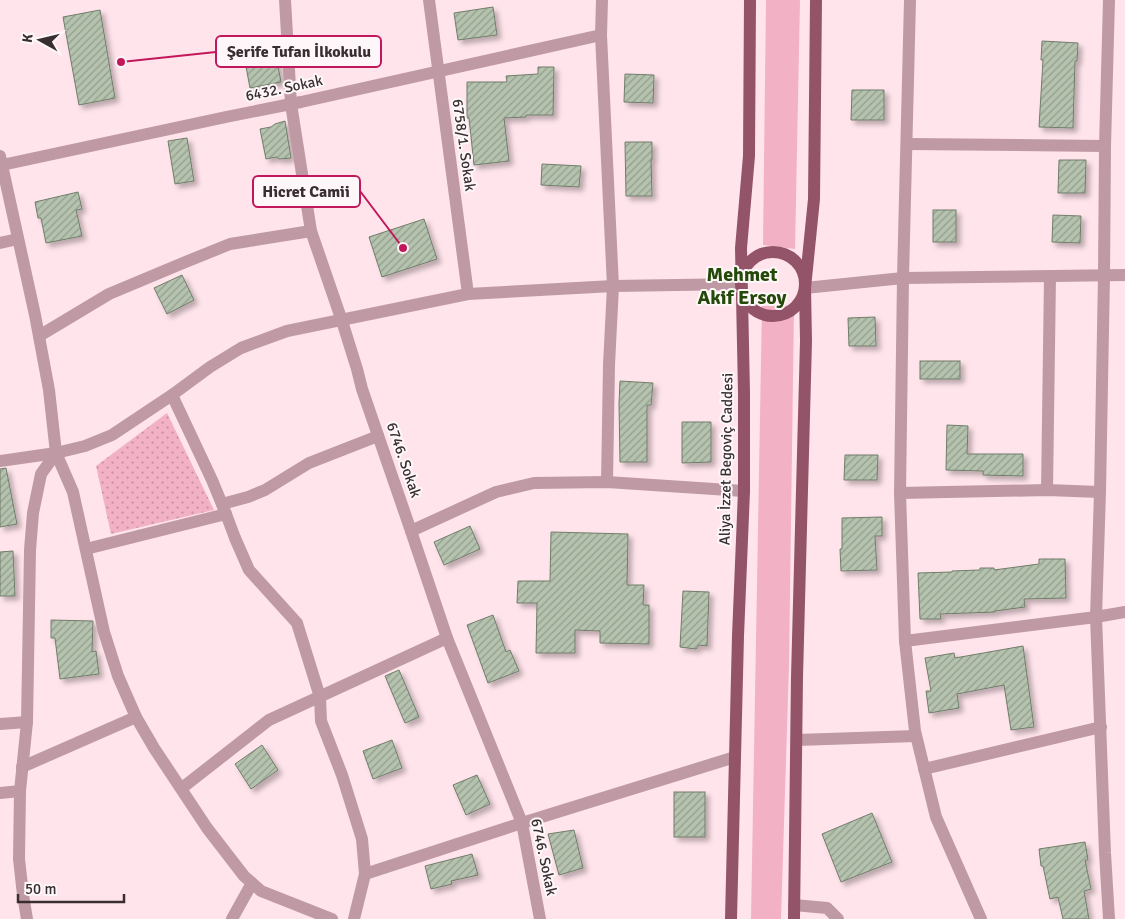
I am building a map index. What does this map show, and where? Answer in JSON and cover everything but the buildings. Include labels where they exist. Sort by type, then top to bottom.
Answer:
[{"type":"main road","name":"Aliya İzzet Begoviç Caddesi","points":[[731,919],[738,636],[744,492],[744,393],[740,248],[749,156],[750,0]]},
{"type":"main road","points":[[794,919],[806,288],[814,199],[816,0]]},
{"type":"main road","points":[[776,251],[786,254],[802,268],[806,288],[802,299],[796,307],[787,313],[777,316],[766,315],[756,311],[748,304],[743,295],[741,284],[748,264],[765,252],[776,251]]},
{"type":"street","name":"6746. Sokak","points":[[285,0],[290,104],[311,231],[342,320],[362,389],[447,638],[522,823],[540,919]]},
{"type":"street","name":"6758/1. Sokak","points":[[429,0],[468,294]]},
{"type":"street","points":[[602,0],[601,35],[613,286],[609,365],[607,482]]},
{"type":"street","points":[[910,0],[900,493],[905,641],[916,736],[936,817],[981,919]]},
{"type":"street","points":[[1109,0],[1096,617],[1109,919]]},
{"type":"street","name":"6432. Sokak","points":[[1,160],[290,104],[601,35]]},
{"type":"street","points":[[907,144],[1105,146]]},
{"type":"street","points":[[1,160],[39,336],[49,390],[56,453],[73,492],[104,632],[118,676],[136,717],[154,748],[207,828],[244,876],[261,891],[332,919]]},
{"type":"street","points":[[39,336],[110,294],[230,244],[311,231]]},
{"type":"street","points":[[0,243],[18,239]]},
{"type":"street","points":[[806,288],[903,278],[1125,275]]},
{"type":"street","points":[[1047,490],[1050,277]]},
{"type":"street","points":[[0,461],[56,453],[86,446],[112,435],[210,367],[241,348],[288,331],[468,294],[613,286],[741,284]]},
{"type":"street","points":[[172,395],[224,509],[249,570],[297,623],[320,697],[321,721],[342,775],[362,839],[365,874],[354,919]]},
{"type":"street","points":[[86,549],[224,509],[265,490],[309,463],[378,436]]},
{"type":"street","points":[[27,919],[19,858],[20,791],[26,722],[30,550],[33,513],[40,474],[56,453]]},
{"type":"street","points":[[411,531],[496,492],[534,483],[607,482],[744,492]]},
{"type":"street","points":[[900,493],[1047,490],[1100,492]]},
{"type":"street","points":[[905,641],[1125,612]]},
{"type":"street","points":[[182,788],[269,720],[447,638]]},
{"type":"street","points":[[22,767],[136,717]]},
{"type":"street","points":[[0,724],[26,722]]},
{"type":"street","points":[[924,769],[1100,727]]},
{"type":"street","points":[[797,740],[916,736]]},
{"type":"street","points":[[365,874],[735,757]]},
{"type":"street","points":[[0,793],[20,791]]},
{"type":"street","points":[[232,919],[252,883]]},
{"type":"street","points":[[794,905],[827,908],[838,919]]},
{"type":"shaded area","points":[[766,0],[800,0],[795,249],[763,245]]},
{"type":"shaded area","points":[[794,305],[789,665],[781,919],[751,919],[762,306]]},
{"type":"shaded area","points":[[167,413],[214,510],[111,534],[96,466]]},
{"type":"place","name":"Şerife Tufan İlkokulu","points":[[121,62]]},
{"type":"place","name":"Hicret Camii","points":[[403,248]]},
{"type":"district","name":"Mehmet Akif Ersoy","points":[[742,286]]}]
